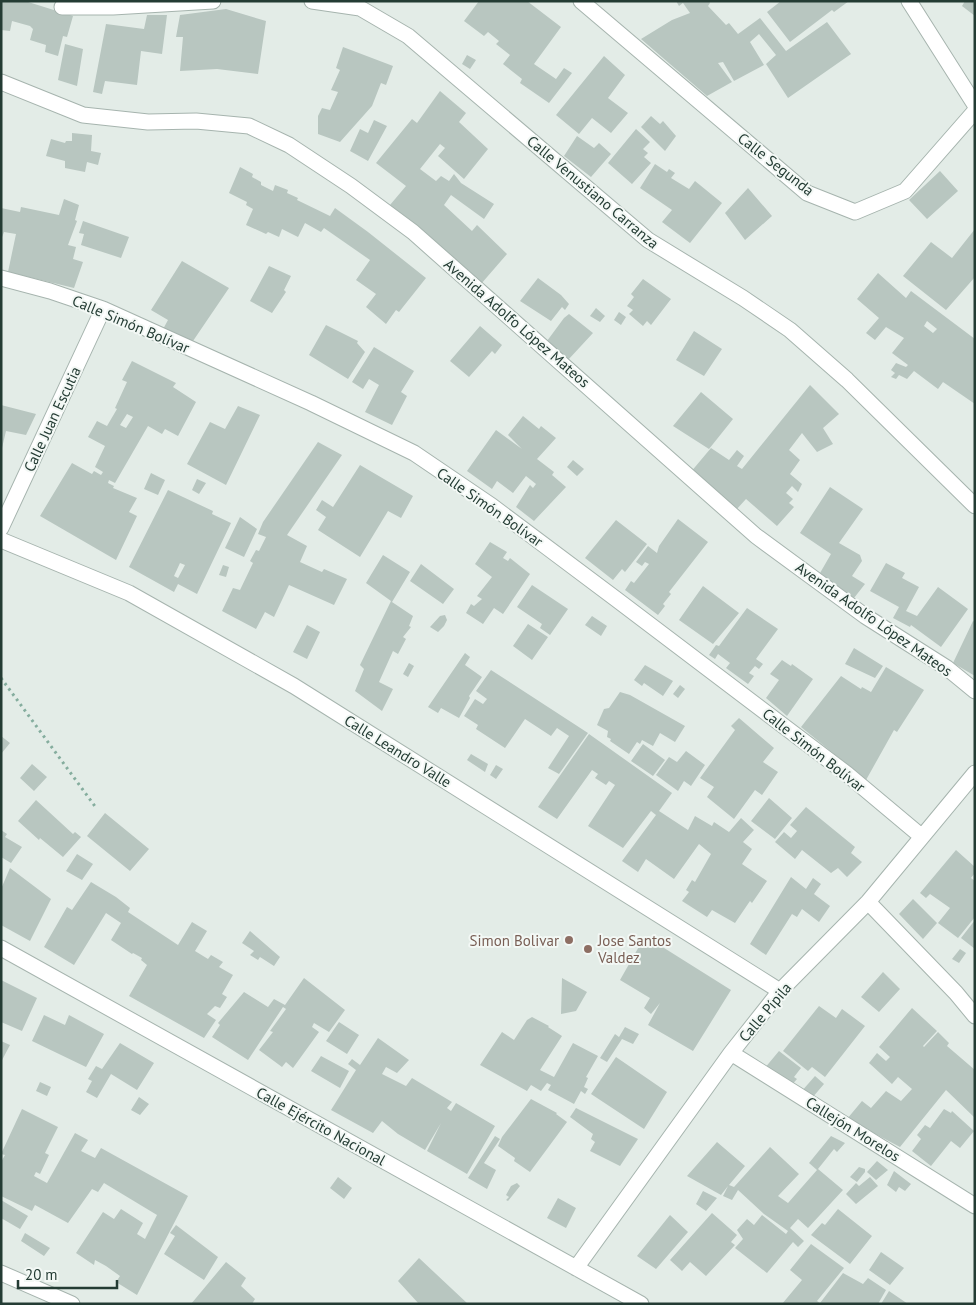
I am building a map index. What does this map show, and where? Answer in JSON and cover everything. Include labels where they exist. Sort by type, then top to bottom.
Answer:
[{"type":"street","points":[[62,6],[113,7],[213,1]]},
{"type":"street","name":"Calle Venustiano Carranza","points":[[312,1],[362,5],[408,36],[648,240],[743,298],[790,330],[847,380],[975,506]]},
{"type":"street","name":"Calle Segunda","points":[[581,1],[807,193],[855,212],[905,191],[975,111]]},
{"type":"street","points":[[909,1],[975,105]]},
{"type":"street","name":"Avenida Adolfo López Mateos","points":[[1,82],[83,115],[148,122],[196,121],[249,126],[289,145],[414,232],[756,536],[865,616],[947,668],[975,691]]},
{"type":"street","name":"Calle Simón Bolívar","points":[[1,278],[50,291],[103,310],[311,403],[414,454],[492,506],[648,623],[847,774],[921,836]]},
{"type":"street","name":"Calle Juan Escutia","points":[[1,528],[103,310]]},
{"type":"street","name":"Calle Leandro Valle","points":[[1,540],[129,593],[294,686],[780,991]]},
{"type":"street","name":"Calle Pípila","points":[[576,1268],[731,1053],[780,991],[868,902],[975,773]]},
{"type":"street","points":[[868,902],[956,993],[975,1016]]},
{"type":"street","name":"Calle Ejército Nacional","points":[[1,948],[641,1304]]},
{"type":"street","name":"Callejón Morelos","points":[[731,1053],[975,1206]]},
{"type":"street","points":[[1,1273],[72,1304]]},
{"type":"path","points":[[1,678],[97,809]]},
{"type":"building","points":[[1,1],[25,1],[73,16],[67,37],[63,36],[58,56],[45,52],[46,45],[30,40],[33,29],[30,26],[12,21],[10,31],[1,30]]},
{"type":"building","points":[[479,1],[527,1],[561,27],[534,64],[556,79],[564,68],[572,73],[549,103],[520,83],[522,79],[503,64],[510,55],[496,44],[499,41],[488,32],[484,36],[464,21]]},
{"type":"building","points":[[676,1],[709,1],[708,6],[726,25],[729,23],[738,34],[760,18],[786,51],[827,22],[851,54],[788,98],[766,64],[776,55],[759,34],[750,42],[764,65],[734,81],[723,62],[718,63],[732,82],[707,96],[641,39],[672,20],[690,13],[683,3],[679,6]]},
{"type":"building","points":[[781,1],[849,1],[834,12],[832,10],[790,42],[767,12]]},
{"type":"building","points":[[965,1],[975,1],[975,16],[962,6]]},
{"type":"building","points":[[226,9],[266,21],[258,74],[217,69],[180,71],[183,37],[176,37],[180,15]]},
{"type":"building","points":[[147,15],[167,15],[162,54],[141,51],[137,85],[105,81],[102,94],[93,92],[106,24],[144,29]]},
{"type":"building","points":[[65,44],[83,49],[77,86],[58,80]]},
{"type":"building","points":[[343,47],[393,66],[386,85],[381,83],[372,106],[340,142],[318,134],[318,116],[322,108],[330,110],[338,92],[331,90],[340,70],[336,68]]},
{"type":"building","points":[[467,55],[476,60],[470,69],[462,64]]},
{"type":"building","points":[[604,56],[625,75],[608,98],[628,113],[611,133],[592,118],[579,134],[556,115]]},
{"type":"building","points":[[440,91],[466,113],[459,122],[488,149],[464,179],[438,156],[445,148],[440,144],[420,169],[436,181],[441,176],[449,181],[454,174],[461,183],[494,204],[484,219],[451,195],[444,205],[472,231],[477,225],[507,254],[481,284],[423,231],[390,205],[406,186],[376,163],[412,119],[417,123]]},
{"type":"building","points":[[651,116],[660,124],[663,121],[676,136],[665,151],[641,127]]},
{"type":"building","points":[[374,120],[387,126],[368,161],[350,151],[360,129],[368,133]]},
{"type":"building","points":[[636,129],[650,142],[643,149],[648,153],[644,157],[651,163],[632,184],[608,163]]},
{"type":"building","points":[[72,133],[92,135],[91,151],[101,153],[98,165],[87,162],[85,172],[65,168],[65,161],[46,156],[51,139],[65,143],[66,141],[72,141]]},
{"type":"building","points":[[577,136],[594,148],[599,143],[611,154],[591,177],[564,156]]},
{"type":"building","points":[[655,164],[667,172],[669,169],[675,173],[671,178],[689,189],[695,181],[722,203],[690,243],[662,222],[672,210],[640,188]]},
{"type":"building","points":[[240,167],[253,174],[252,177],[261,182],[261,185],[273,191],[275,185],[288,190],[287,193],[298,198],[297,200],[330,216],[335,208],[426,278],[399,312],[396,310],[386,324],[366,307],[376,294],[356,280],[370,260],[324,228],[321,232],[305,223],[298,237],[282,229],[279,237],[268,232],[266,234],[246,225],[253,209],[246,205],[247,202],[229,193]]},
{"type":"building","points":[[940,171],[958,191],[927,219],[909,200]]},
{"type":"building","points":[[748,188],[772,216],[745,240],[725,213]]},
{"type":"building","points":[[64,199],[79,205],[75,220],[77,221],[68,245],[76,247],[73,259],[83,262],[74,288],[8,272],[16,234],[4,232],[1,240],[1,208],[20,212],[21,207],[59,215]]},
{"type":"building","points":[[83,221],[129,237],[121,258],[81,245],[84,234],[79,233]]},
{"type":"building","points":[[975,229],[975,277],[946,310],[903,276],[931,242],[952,258]]},
{"type":"building","points":[[182,261],[229,288],[193,341],[190,340],[187,343],[162,331],[168,320],[151,310]]},
{"type":"building","points":[[269,266],[291,276],[284,290],[286,292],[272,313],[250,301]]},
{"type":"building","points":[[878,273],[906,298],[911,291],[975,339],[975,404],[943,382],[938,389],[914,371],[907,379],[899,375],[896,379],[891,377],[895,373],[891,370],[896,363],[906,367],[908,365],[892,353],[904,338],[886,327],[875,340],[866,333],[879,318],[857,299]],"holes":[[[927,321],[937,329],[933,333],[924,326]]]},
{"type":"building","points":[[538,278],[561,295],[569,304],[565,310],[562,307],[551,321],[520,301]]},
{"type":"building","points":[[643,279],[671,299],[651,325],[647,321],[643,326],[629,314],[633,310],[627,306],[634,297],[631,294]]},
{"type":"building","points":[[596,308],[605,316],[600,322],[590,316]]},
{"type":"building","points":[[619,312],[626,317],[621,325],[614,320]]},
{"type":"building","points":[[569,314],[593,333],[568,360],[547,341]]},
{"type":"building","points":[[326,325],[358,341],[357,343],[365,352],[348,379],[309,355]]},
{"type":"building","points":[[480,326],[502,345],[495,354],[492,351],[469,377],[450,361]]},
{"type":"building","points":[[694,331],[722,349],[704,376],[676,360]]},
{"type":"building","points":[[374,347],[414,371],[401,392],[407,396],[392,425],[365,412],[379,385],[369,379],[363,389],[352,382]]},
{"type":"building","points":[[132,361],[176,383],[173,387],[196,402],[178,436],[165,429],[162,434],[148,426],[115,483],[109,480],[108,483],[114,486],[113,488],[137,498],[129,512],[137,516],[116,560],[40,516],[72,463],[92,474],[94,471],[101,475],[103,472],[95,467],[105,446],[88,437],[97,421],[107,426],[117,409],[115,408],[127,382],[122,380]],"holes":[[[127,414],[133,417],[126,428],[120,425]]]},
{"type":"building","points":[[810,385],[839,414],[823,428],[833,444],[817,452],[802,433],[789,450],[800,460],[790,474],[802,484],[798,492],[792,486],[786,493],[793,499],[789,503],[794,507],[777,526],[746,499],[736,510],[690,473],[711,448],[729,460],[737,450],[744,456],[737,466],[742,469]]},
{"type":"building","points":[[701,392],[733,419],[709,449],[673,426]]},
{"type":"building","points":[[1,405],[36,414],[26,435],[6,431],[2,448]]},
{"type":"building","points":[[238,406],[260,415],[226,485],[187,464],[210,422],[225,429]]},
{"type":"building","points":[[523,416],[539,429],[541,426],[556,438],[537,459],[554,472],[552,475],[566,487],[534,521],[516,507],[530,485],[533,488],[536,484],[526,476],[513,493],[497,481],[492,489],[467,471],[496,430],[522,449],[508,435]]},
{"type":"building","points":[[318,442],[342,455],[287,535],[307,546],[300,562],[322,572],[324,569],[347,579],[334,605],[289,585],[274,617],[265,612],[256,629],[222,611],[233,588],[240,590],[253,563],[250,561],[256,550],[259,551],[266,537],[258,534],[263,522]]},
{"type":"building","points":[[573,460],[584,469],[577,476],[567,467]]},
{"type":"building","points":[[360,465],[413,496],[401,518],[388,511],[360,557],[318,530],[326,517],[316,510],[322,500],[333,507]]},
{"type":"building","points":[[151,473],[165,480],[158,495],[144,489]]},
{"type":"building","points":[[197,479],[206,483],[199,494],[192,490]]},
{"type":"building","points":[[830,487],[863,509],[839,543],[860,555],[862,561],[852,576],[865,584],[854,598],[820,573],[831,554],[800,533]]},
{"type":"building","points":[[168,490],[213,511],[212,514],[231,523],[197,594],[178,584],[174,592],[129,567]],"holes":[[[180,563],[185,565],[178,578],[174,576]]]},
{"type":"building","points":[[240,517],[257,529],[244,557],[225,548]]},
{"type":"building","points":[[678,519],[708,542],[669,592],[671,594],[663,604],[665,606],[658,615],[625,590],[631,581],[634,583],[649,564],[645,562],[642,566],[636,562],[648,546],[657,553],[659,546]]},
{"type":"building","points":[[616,520],[647,544],[625,572],[622,569],[613,580],[585,558]]},
{"type":"building","points":[[490,542],[507,552],[503,558],[508,561],[510,558],[530,574],[503,614],[494,608],[483,624],[466,613],[471,604],[474,606],[482,599],[477,596],[492,577],[475,564]]},
{"type":"building","points":[[383,555],[410,572],[392,602],[413,616],[409,626],[411,627],[403,637],[406,639],[398,654],[393,651],[379,682],[393,689],[382,711],[355,691],[364,669],[360,665],[391,601],[366,583]]},
{"type":"building","points":[[886,563],[905,573],[902,578],[919,587],[906,611],[917,616],[938,587],[968,609],[941,647],[911,625],[910,627],[893,618],[899,607],[870,591]]},
{"type":"building","points":[[421,564],[454,589],[443,604],[410,581]]},
{"type":"building","points":[[223,565],[229,567],[226,577],[219,575]]},
{"type":"building","points":[[532,585],[568,609],[550,635],[540,628],[542,624],[517,607]]},
{"type":"building","points":[[703,586],[739,613],[713,644],[679,620]]},
{"type":"building","points":[[747,608],[778,629],[756,659],[763,664],[759,669],[755,666],[749,673],[754,676],[748,684],[726,668],[730,663],[718,654],[715,659],[709,655],[716,645],[719,646]]},
{"type":"building","points":[[445,615],[447,620],[438,632],[430,627],[440,616]]},
{"type":"building","points":[[592,616],[607,626],[601,636],[585,625]]},
{"type":"building","points":[[973,621],[975,622],[975,676],[953,663]]},
{"type":"building","points":[[528,624],[548,637],[532,660],[513,646]]},
{"type":"building","points":[[307,625],[320,632],[307,659],[293,652]]},
{"type":"building","points":[[854,648],[883,666],[875,678],[845,664]]},
{"type":"building","points":[[465,653],[470,657],[465,665],[482,677],[469,696],[470,698],[459,718],[441,708],[438,713],[428,707]]},
{"type":"building","points":[[782,660],[791,666],[792,664],[813,679],[787,716],[766,698],[779,680],[770,674]]},
{"type":"building","points":[[409,663],[414,666],[408,677],[403,674]]},
{"type":"building","points":[[645,665],[673,681],[663,696],[644,683],[642,686],[634,680]]},
{"type":"building","points":[[886,667],[924,690],[897,732],[894,730],[866,780],[801,727],[841,676],[861,689],[862,687],[871,692]]},
{"type":"building","points":[[491,670],[588,733],[559,774],[548,768],[569,736],[557,728],[551,736],[525,719],[505,748],[476,729],[478,725],[464,716],[475,699],[483,704],[487,699],[476,691]]},
{"type":"building","points":[[680,685],[685,689],[678,698],[673,694]]},
{"type":"building","points":[[620,692],[630,695],[685,726],[675,742],[660,733],[653,746],[642,740],[640,744],[637,742],[629,754],[610,741],[611,739],[607,737],[608,731],[597,725],[604,709],[609,708]]},
{"type":"building","points":[[739,718],[774,748],[763,762],[778,772],[762,795],[755,790],[734,819],[707,797],[714,787],[700,778],[735,730],[731,726]]},
{"type":"building","points":[[589,734],[672,793],[659,811],[688,830],[695,816],[712,826],[714,822],[729,832],[741,818],[754,830],[743,842],[752,849],[742,864],[767,881],[735,923],[712,910],[707,917],[682,901],[689,892],[686,890],[692,880],[695,882],[711,854],[699,844],[674,879],[646,859],[638,872],[622,861],[656,815],[651,811],[623,848],[588,826],[615,785],[609,781],[606,785],[595,778],[598,774],[592,770],[557,819],[538,807]]},
{"type":"building","points":[[1,736],[10,743],[1,754]]},
{"type":"building","points":[[643,744],[665,760],[653,776],[631,761]]},
{"type":"building","points":[[686,751],[705,765],[691,786],[684,781],[678,791],[656,775],[669,757],[677,762]]},
{"type":"building","points":[[471,754],[488,764],[485,772],[467,760]]},
{"type":"building","points":[[32,764],[47,777],[34,791],[20,778]]},
{"type":"building","points":[[496,765],[503,769],[496,779],[490,775]]},
{"type":"building","points":[[769,798],[792,818],[775,839],[751,821]]},
{"type":"building","points":[[36,800],[73,834],[75,832],[81,837],[63,857],[40,838],[39,840],[18,821]]},
{"type":"building","points":[[806,807],[855,847],[851,853],[862,862],[847,877],[838,868],[831,873],[802,850],[795,859],[775,842],[784,832],[791,838],[797,831],[790,825]]},
{"type":"building","points":[[105,813],[149,849],[130,871],[87,836]]},
{"type":"building","points":[[1,830],[7,834],[5,837],[22,847],[11,863],[1,857]]},
{"type":"building","points":[[956,850],[975,867],[975,873],[971,878],[975,881],[975,917],[958,938],[938,923],[950,908],[930,894],[926,898],[920,893]]},
{"type":"building","points":[[77,854],[93,864],[82,880],[66,871]]},
{"type":"building","points":[[10,868],[51,899],[30,941],[1,925],[1,889]]},
{"type":"building","points":[[791,877],[806,889],[813,878],[821,884],[814,894],[830,906],[819,922],[802,909],[797,917],[792,914],[766,955],[750,944]]},
{"type":"building","points":[[91,882],[130,908],[128,912],[178,945],[192,922],[207,931],[195,951],[208,959],[211,955],[223,962],[219,967],[233,975],[222,994],[227,997],[220,1008],[215,1006],[207,1014],[216,1020],[204,1038],[129,996],[147,965],[141,960],[142,958],[132,954],[111,940],[121,923],[106,913],[74,965],[44,947],[67,907],[72,910]]},
{"type":"building","points":[[913,899],[937,923],[923,939],[899,914]]},
{"type":"building","points":[[975,920],[975,949],[961,938]]},
{"type":"building","points":[[250,931],[280,957],[274,966],[260,957],[258,960],[250,955],[254,951],[242,943]]},
{"type":"building","points":[[645,936],[731,990],[693,1051],[648,1025],[660,1003],[651,1014],[644,1008],[650,998],[620,980]]},
{"type":"building","points":[[960,949],[966,953],[959,963],[952,959]]},
{"type":"building","points":[[883,972],[900,989],[879,1012],[861,997]]},
{"type":"building","points":[[304,978],[345,1010],[329,1032],[314,1023],[312,1027],[319,1032],[293,1068],[286,1062],[282,1067],[259,1050],[273,1032],[270,1031],[286,1009],[283,1007],[248,1060],[212,1037],[220,1025],[218,1023],[244,992],[268,1007],[274,999],[285,1005]]},
{"type":"building","points":[[562,978],[587,992],[576,1011],[561,1014]]},
{"type":"building","points":[[1,980],[37,998],[22,1031],[1,1022]]},
{"type":"building","points":[[819,1006],[836,1018],[842,1009],[865,1026],[825,1077],[812,1067],[808,1071],[783,1051]]},
{"type":"building","points":[[912,1008],[937,1031],[924,1047],[938,1032],[949,1043],[947,1046],[975,1070],[975,1118],[946,1090],[900,1147],[847,1119],[862,1101],[871,1108],[886,1091],[901,1101],[912,1089],[898,1077],[892,1084],[869,1063],[877,1053],[886,1061],[890,1057],[879,1047]]},
{"type":"building","points":[[44,1015],[65,1025],[69,1015],[104,1034],[86,1067],[32,1041]]},
{"type":"building","points":[[532,1017],[562,1036],[540,1070],[554,1077],[573,1043],[598,1056],[586,1077],[588,1078],[584,1087],[588,1089],[585,1094],[581,1091],[574,1104],[548,1090],[551,1085],[547,1083],[541,1091],[531,1085],[527,1091],[480,1065],[502,1032],[514,1040],[527,1020]]},
{"type":"building","points":[[339,1022],[359,1035],[347,1054],[326,1041]]},
{"type":"building","points":[[625,1027],[639,1034],[633,1044],[622,1039],[607,1062],[600,1058],[615,1034],[619,1037]]},
{"type":"building","points":[[378,1038],[409,1060],[397,1073],[386,1067],[382,1074],[406,1086],[412,1078],[452,1102],[447,1108],[451,1111],[456,1103],[495,1126],[467,1174],[427,1151],[441,1123],[425,1150],[398,1134],[382,1121],[373,1133],[331,1110],[356,1070],[348,1064],[352,1059],[360,1065]]},
{"type":"building","points":[[1,1041],[10,1045],[1,1062]]},
{"type":"building","points":[[120,1043],[154,1063],[137,1090],[111,1074],[97,1098],[86,1092],[92,1081],[88,1079],[96,1066],[102,1069]]},
{"type":"building","points":[[779,1051],[801,1068],[794,1077],[797,1079],[790,1087],[764,1069]]},
{"type":"building","points":[[321,1056],[349,1071],[340,1088],[311,1071]]},
{"type":"building","points":[[616,1057],[667,1092],[644,1129],[591,1094]]},
{"type":"building","points":[[815,1076],[824,1084],[812,1098],[801,1092]]},
{"type":"building","points":[[40,1082],[51,1087],[47,1096],[36,1091]]},
{"type":"building","points":[[139,1097],[149,1104],[140,1115],[131,1110]]},
{"type":"building","points":[[531,1099],[557,1113],[567,1122],[530,1172],[514,1161],[515,1158],[498,1146],[502,1137]]},
{"type":"building","points":[[576,1108],[638,1139],[620,1166],[590,1151],[595,1142],[591,1139],[593,1134],[570,1117]]},
{"type":"building","points":[[22,1109],[58,1127],[45,1153],[49,1155],[40,1174],[36,1172],[34,1176],[47,1183],[75,1133],[88,1140],[81,1151],[95,1158],[101,1148],[188,1196],[137,1295],[116,1282],[120,1276],[106,1266],[95,1260],[94,1265],[76,1253],[103,1212],[114,1219],[121,1209],[143,1223],[137,1234],[145,1239],[157,1215],[104,1183],[98,1192],[92,1189],[68,1223],[35,1205],[32,1211],[1,1196],[1,1162],[5,1155],[1,1154]]},
{"type":"building","points":[[944,1109],[951,1113],[952,1111],[974,1131],[960,1148],[951,1141],[931,1166],[912,1151],[921,1139],[917,1135],[925,1125],[930,1128]]},
{"type":"building","points":[[495,1136],[500,1139],[484,1163],[496,1170],[487,1189],[468,1178]]},
{"type":"building","points":[[831,1136],[845,1143],[837,1152],[834,1149],[818,1169],[843,1190],[808,1228],[798,1219],[790,1228],[804,1241],[798,1247],[793,1242],[767,1273],[735,1248],[743,1239],[737,1230],[747,1219],[754,1225],[762,1215],[786,1234],[788,1231],[764,1214],[738,1190],[732,1200],[723,1196],[728,1186],[721,1195],[687,1176],[717,1142],[745,1166],[729,1185],[734,1187],[770,1147],[799,1174],[778,1196],[788,1203],[817,1170],[809,1163]]},
{"type":"building","points":[[877,1161],[888,1170],[876,1180],[867,1172]]},
{"type":"building","points":[[859,1167],[865,1169],[865,1172],[857,1182],[850,1177]]},
{"type":"building","points":[[894,1171],[911,1184],[905,1191],[899,1187],[896,1192],[887,1185]]},
{"type":"building","points":[[338,1177],[352,1188],[344,1199],[330,1188]]},
{"type":"building","points":[[870,1177],[878,1186],[856,1204],[846,1194],[856,1183],[859,1186]]},
{"type":"building","points":[[517,1183],[520,1186],[508,1201],[506,1200],[509,1197],[506,1195],[511,1186]]},
{"type":"building","points":[[703,1191],[717,1198],[706,1211],[696,1204]]},
{"type":"building","points":[[558,1198],[576,1208],[566,1228],[547,1218]]},
{"type":"building","points":[[1,1200],[28,1216],[20,1229],[1,1218]]},
{"type":"building","points":[[838,1209],[872,1236],[850,1264],[811,1235],[822,1223],[825,1225]]},
{"type":"building","points":[[712,1213],[737,1235],[731,1242],[735,1245],[706,1276],[690,1262],[682,1271],[670,1260]]},
{"type":"building","points":[[670,1215],[688,1232],[656,1269],[637,1256]]},
{"type":"building","points":[[176,1225],[218,1257],[204,1280],[164,1254],[175,1236],[170,1233]]},
{"type":"building","points":[[25,1233],[50,1248],[44,1256],[21,1241]]},
{"type":"building","points":[[811,1244],[844,1268],[817,1301],[820,1303],[843,1273],[863,1284],[868,1278],[886,1290],[878,1304],[782,1304],[802,1280],[790,1270]]},
{"type":"building","points":[[881,1252],[904,1268],[890,1285],[869,1270]]},
{"type":"building","points":[[419,1258],[468,1304],[419,1304],[398,1281]]},
{"type":"building","points":[[226,1262],[246,1278],[241,1286],[255,1299],[252,1304],[191,1304]]},
{"type":"building","points":[[889,1291],[908,1304],[881,1304]]},
{"type":"place","name":"Simon Bolivar","points":[[569,940]]},
{"type":"place","name":"Jose Santos Valdez","points":[[588,949]]}]
